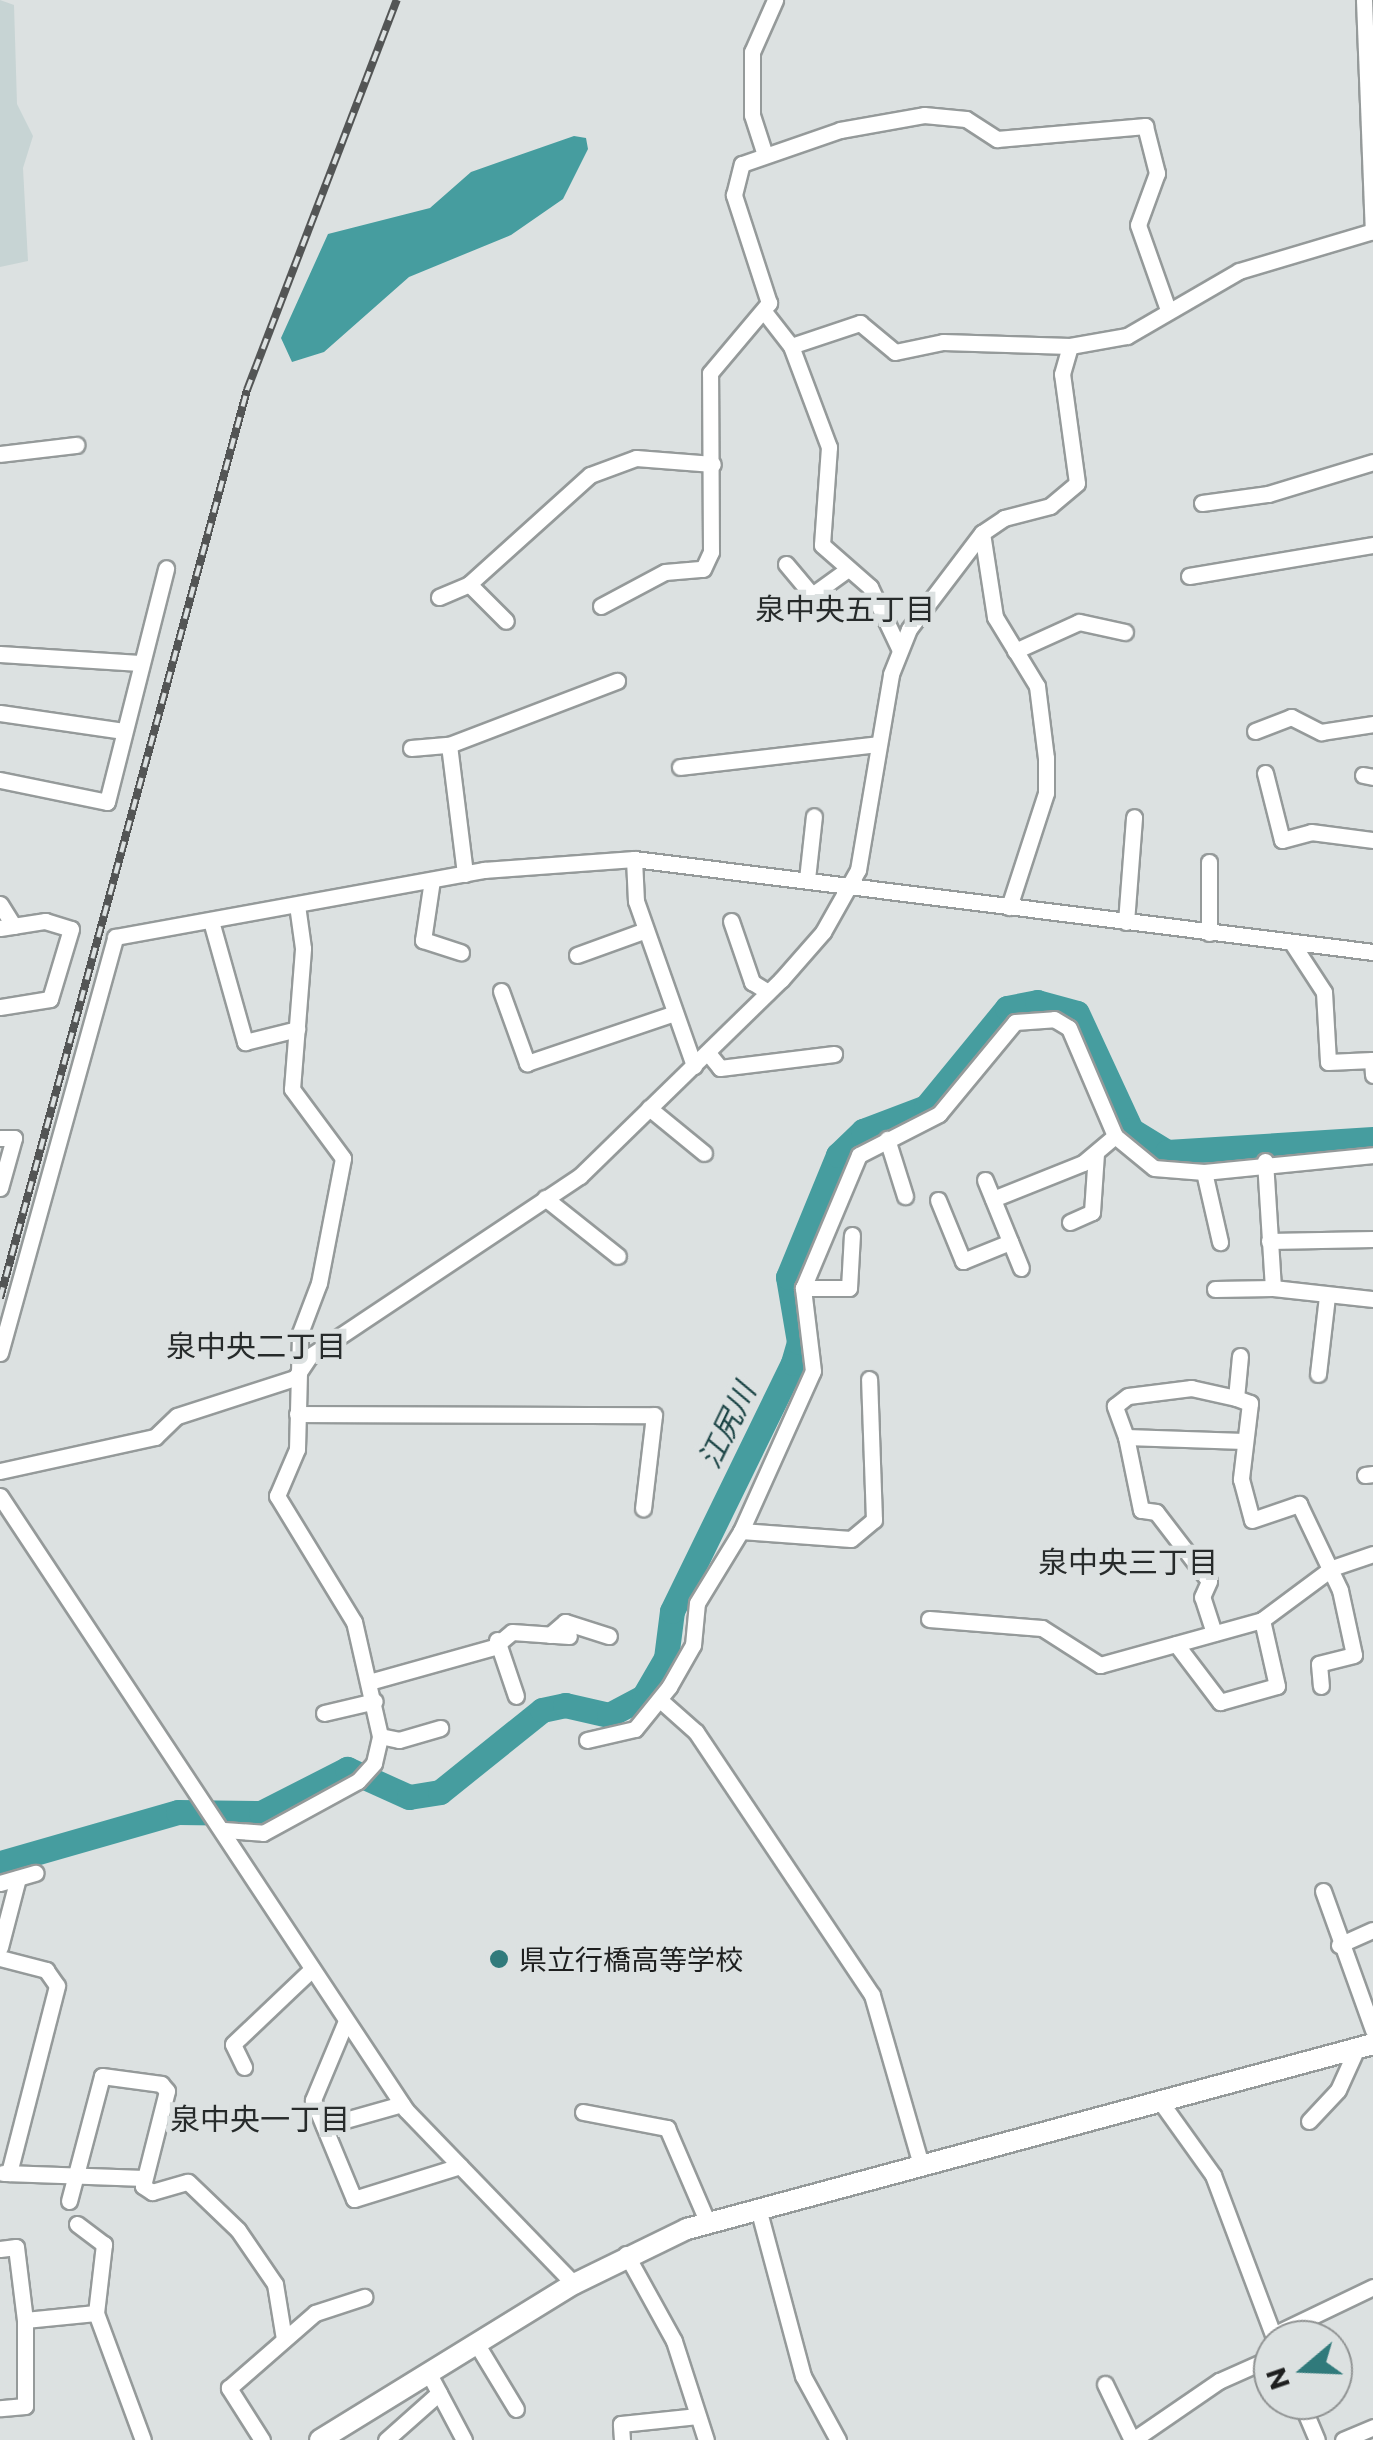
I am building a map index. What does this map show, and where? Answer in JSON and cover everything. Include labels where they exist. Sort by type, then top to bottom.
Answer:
[{"type":"street","points":[[766,155],[752,115],[752,52],[775,0]]},
{"type":"street","points":[[792,346],[860,323],[894,352],[943,342],[1070,346],[1127,336],[1166,307],[1239,271],[1373,231],[1369,50],[1364,0]]},
{"type":"street","points":[[602,606],[626,586],[706,566],[713,464],[710,374],[766,314],[768,280],[733,180],[742,164],[924,115],[966,119],[997,139],[1145,126],[1158,173],[1138,225],[1166,307]]},
{"type":"street","points":[[766,314],[792,346],[829,447],[820,539],[870,587],[899,648]]},
{"type":"street","points":[[0,1471],[155,1437],[176,1416],[296,1378],[310,1356],[580,1176],[768,992],[823,932],[850,886],[899,648],[982,533],[1004,518],[1050,506],[1077,483],[1062,374],[1070,346]]},
{"type":"street","points":[[0,454],[76,445]]},
{"type":"street","points":[[439,597],[469,584],[590,474],[636,458],[713,464]]},
{"type":"street","points":[[1202,503],[1268,494],[1373,462]]},
{"type":"street","points":[[982,533],[995,617],[1037,686],[1047,776],[1009,907]]},
{"type":"street","points":[[1189,576],[1373,546]]},
{"type":"street","points":[[786,564],[812,595],[848,569]]},
{"type":"street","points":[[0,780],[107,802],[166,568]]},
{"type":"street","points":[[469,584],[506,621]]},
{"type":"street","points":[[1015,651],[1079,622],[1125,632]]},
{"type":"street","points":[[0,654],[140,663]]},
{"type":"street","points":[[411,748],[449,744],[617,681]]},
{"type":"street","points":[[0,713],[124,731]]},
{"type":"street","points":[[1255,731],[1291,717],[1322,732],[1373,724]]},
{"type":"street","points":[[449,744],[465,874]]},
{"type":"street","points":[[680,767],[879,744]]},
{"type":"street","points":[[1265,773],[1282,840],[1311,832],[1373,840]]},
{"type":"street","points":[[807,879],[814,816]]},
{"type":"street","points":[[1126,922],[1134,817]]},
{"type":"street","points":[[634,859],[646,930],[694,1066]]},
{"type":"street","points":[[0,1353],[115,937],[465,874],[634,859],[1373,952]]},
{"type":"street","points":[[1208,933],[1209,862]]},
{"type":"street","points":[[432,880],[422,940],[461,952]]},
{"type":"street","points":[[0,904],[7,927],[45,921],[70,929],[50,1000],[0,1007]]},
{"type":"street","points":[[224,1830],[263,1833],[358,1781],[374,1763],[380,1736],[354,1622],[278,1501],[298,1449],[296,1378],[343,1158],[292,1089],[303,948],[297,905]]},
{"type":"street","points":[[210,920],[246,1042],[296,1030]]},
{"type":"street","points":[[730,921],[752,982],[768,992]]},
{"type":"street","points":[[578,956],[646,930]]},
{"type":"street","points":[[1292,943],[1324,992],[1328,1062],[1372,1060],[1373,1075]]},
{"type":"street","points":[[501,991],[527,1062],[676,1012]]},
{"type":"street","points":[[587,1740],[635,1729],[688,1659],[697,1603],[741,1531],[812,1371],[803,1288],[859,1155],[939,1114],[1009,1028],[1026,1018],[1070,1028],[1116,1136],[1154,1168],[1204,1172],[1265,1161],[1373,1155]]},
{"type":"street","points":[[708,1053],[720,1068],[834,1054]]},
{"type":"street","points":[[648,1108],[704,1154]]},
{"type":"street","points":[[993,1199],[1096,1154],[1116,1136]]},
{"type":"street","points":[[0,1138],[14,1138],[0,1188]]},
{"type":"street","points":[[886,1139],[904,1196]]},
{"type":"street","points":[[1070,1222],[1092,1212],[1096,1154]]},
{"type":"street","points":[[1265,1161],[1273,1288]]},
{"type":"street","points":[[1204,1172],[1220,1242]]},
{"type":"street","points":[[985,1180],[1021,1268]]},
{"type":"street","points":[[545,1198],[618,1256]]},
{"type":"street","points":[[938,1200],[963,1261],[1010,1242]]},
{"type":"street","points":[[803,1288],[849,1288],[852,1235]]},
{"type":"street","points":[[1269,1241],[1373,1239]]},
{"type":"street","points":[[1215,1289],[1273,1288],[1373,1299]]},
{"type":"street","points":[[1318,1374],[1327,1296]]},
{"type":"street","points":[[1236,1398],[1240,1356]]},
{"type":"street","points":[[741,1531],[850,1539],[874,1520],[869,1378]]},
{"type":"street","points":[[1214,1633],[1202,1597],[1209,1581],[1156,1512],[1141,1510],[1126,1437],[1115,1406],[1128,1396],[1192,1388],[1250,1403],[1241,1480],[1252,1520],[1299,1504],[1332,1568],[1354,1655],[1319,1664],[1321,1686]]},
{"type":"street","points":[[298,1414],[654,1415],[643,1508]]},
{"type":"street","points":[[1126,1437],[1244,1441]]},
{"type":"street","points":[[0,1496],[402,2104],[574,2284]]},
{"type":"street","points":[[929,1618],[1042,1628],[1100,1665],[1262,1620],[1332,1568],[1373,1554]]},
{"type":"street","points":[[1176,1644],[1220,1702],[1277,1686],[1262,1620]]},
{"type":"street","points":[[550,1635],[564,1622],[610,1636]]},
{"type":"street","points":[[369,1682],[512,1632],[569,1636]]},
{"type":"street","points":[[497,1640],[516,1696]]},
{"type":"street","points":[[660,1700],[696,1732],[872,1995],[921,2164]]},
{"type":"street","points":[[324,1712],[374,1701]]},
{"type":"street","points":[[380,1736],[399,1740],[440,1728]]},
{"type":"street","points":[[0,1883],[36,1873]]},
{"type":"street","points":[[0,1947],[18,1878]]},
{"type":"street","points":[[1322,1891],[1373,2030]]},
{"type":"street","points":[[1340,1945],[1373,1930]]},
{"type":"street","points":[[0,1958],[46,1970],[58,1986],[4,2173],[144,2178]]},
{"type":"street","points":[[244,2066],[233,2044],[312,1969]]},
{"type":"street","points":[[346,2021],[313,2100],[354,2199],[460,2166]]},
{"type":"street","points":[[320,2440],[626,2254],[708,2222],[1365,2046]]},
{"type":"street","points":[[1309,2121],[1338,2090],[1365,2046]]},
{"type":"street","points":[[69,2201],[102,2076],[111,2072],[168,2091],[144,2178],[152,2192],[188,2182],[238,2230],[275,2284],[284,2339]]},
{"type":"street","points":[[1160,2101],[1212,2175],[1267,2320]]},
{"type":"street","points":[[324,2126],[402,2104]]},
{"type":"street","points":[[583,2112],[653,2122],[673,2134],[708,2222]]},
{"type":"street","points":[[758,2208],[803,2376],[838,2440]]},
{"type":"street","points":[[78,2224],[104,2244],[96,2313],[143,2440]]},
{"type":"street","points":[[0,2249],[16,2247],[25,2320],[25,2406],[0,2408]]},
{"type":"street","points":[[626,2254],[674,2341],[706,2440]]},
{"type":"street","points":[[1310,2320],[1373,2288]]},
{"type":"street","points":[[262,2440],[229,2388],[315,2313],[364,2297]]},
{"type":"street","points":[[25,2320],[96,2313]]},
{"type":"street","points":[[476,2343],[516,2409]]},
{"type":"street","points":[[1105,2384],[1133,2440],[1219,2382],[1253,2366]]},
{"type":"street","points":[[428,2372],[464,2440]]},
{"type":"street","points":[[386,2440],[439,2393]]},
{"type":"street","points":[[622,2440],[621,2424],[698,2416]]},
{"type":"street","points":[[1343,2440],[1373,2427]]},
{"type":"shaded area","points":[[0,0],[14,5],[17,104],[33,136],[23,168],[28,261],[0,267]]},
{"type":"water","points":[[574,136],[586,138],[588,149],[563,199],[511,235],[409,277],[324,352],[292,362],[281,338],[328,234],[430,208],[471,172]]},
{"type":"waterway","name":"江尻川","points":[[0,1863],[178,1812],[261,1813],[347,1769],[409,1797],[440,1792],[542,1710],[565,1705],[609,1715],[644,1696],[666,1658],[672,1611],[793,1363],[799,1342],[788,1277],[838,1155],[863,1131],[926,1107],[1007,1008],[1037,1002],[1077,1013],[1131,1130],[1167,1152],[1373,1139]]},
{"type":"railway","points":[[0,1298],[247,390],[397,0]]},
{"type":"place","name":"県立行橋高等学校","points":[[499,1959]]},
{"type":"district","name":"泉中央五丁目","points":[[845,608]]},
{"type":"district","name":"泉中央二丁目","points":[[256,1345]]},
{"type":"district","name":"泉中央三丁目","points":[[1128,1561]]},
{"type":"district","name":"泉中央一丁目","points":[[260,2118]]}]
